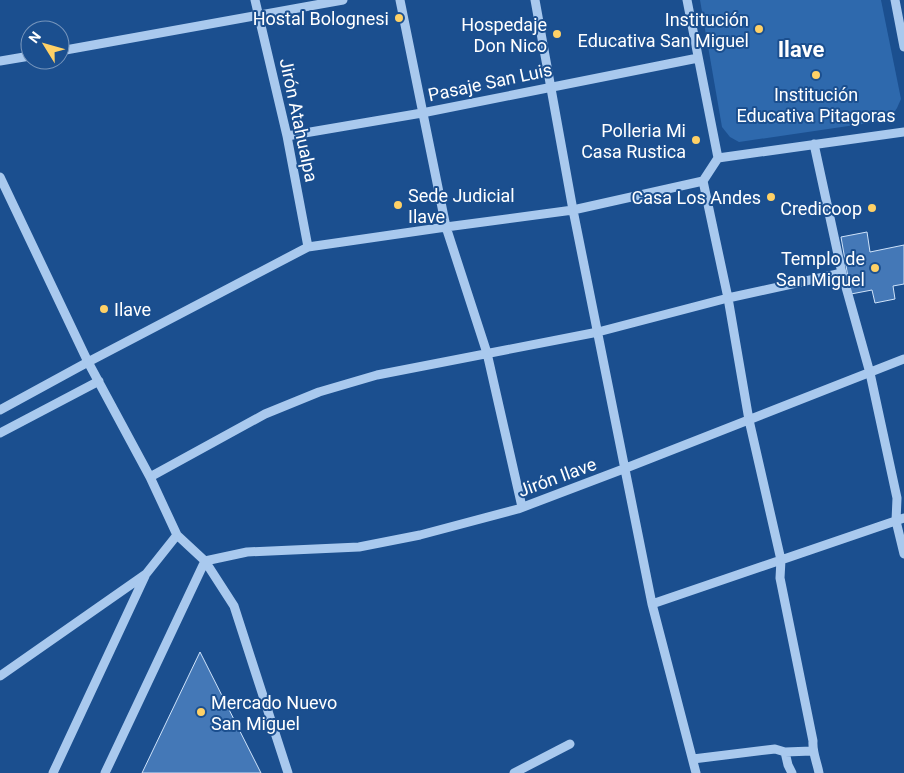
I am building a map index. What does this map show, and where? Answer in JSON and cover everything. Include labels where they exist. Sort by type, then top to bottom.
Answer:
[{"type":"street","name":"Jirón Atahualpa","points":[[255,0],[287,136],[308,247]]},
{"type":"street","points":[[70,48],[343,0]]},
{"type":"street","points":[[400,0],[446,226],[486,353],[522,507]]},
{"type":"street","points":[[535,0],[573,210],[652,604],[696,773]]},
{"type":"street","points":[[0,410],[308,247],[446,226],[573,210],[703,181],[718,158],[687,0]]},
{"type":"street","points":[[895,0],[904,47]]},
{"type":"street","points":[[0,61],[20,58]]},
{"type":"street","name":"Pasaje San Luis","points":[[287,136],[422,113],[698,58]]},
{"type":"street","points":[[718,158],[904,132]]},
{"type":"street","points":[[814,144],[842,273],[870,373],[900,519],[904,554]]},
{"type":"street","points":[[0,177],[88,362],[150,477],[177,535],[205,561],[234,606],[288,773]]},
{"type":"street","points":[[703,181],[728,298],[749,420],[781,560],[780,578],[813,741],[812,751],[817,760],[820,773]]},
{"type":"street","points":[[150,477],[265,414],[318,392],[378,375],[598,332],[728,298],[842,273]]},
{"type":"street","name":"Jirón Ilave","points":[[205,561],[247,552],[359,546],[420,535],[522,507],[904,359]]},
{"type":"street","points":[[0,433],[99,381]]},
{"type":"street","points":[[652,604],[900,519]]},
{"type":"street","points":[[53,773],[146,574],[177,535]]},
{"type":"street","points":[[105,773],[205,561]]},
{"type":"street","points":[[0,676],[146,574]]},
{"type":"street","points":[[514,773],[570,744]]},
{"type":"street","points":[[693,760],[775,749],[785,752],[812,751]]},
{"type":"street","points":[[785,752],[792,773]]},
{"type":"shaded area","points":[[700,0],[881,0],[901,99],[897,108],[889,120],[739,142],[730,137],[722,127]]},
{"type":"building","name":"Templo de San Miguel","points":[[867,232],[870,252],[904,245],[904,284],[893,286],[895,299],[875,303],[872,290],[851,294],[841,237]]},
{"type":"building","name":"Mercado Nuevo San Miguel","points":[[200,652],[261,773],[142,773]]},
{"type":"place","name":"Hostal Bolognesi","points":[[399,18]]},
{"type":"place","name":"Institución Educativa San Miguel","points":[[759,29]]},
{"type":"place","name":"Hospedaje Don Nico","points":[[557,34]]},
{"type":"place","name":"Institución Educativa Pitagoras","points":[[816,75]]},
{"type":"place","name":"Polleria Mi Casa Rustica","points":[[696,140]]},
{"type":"place","name":"Casa Los Andes","points":[[771,197]]},
{"type":"place","name":"Sede Judicial Ilave","points":[[398,205]]},
{"type":"place","name":"Credicoop","points":[[872,208]]},
{"type":"place","name":"Templo de San Miguel","points":[[875,268]]},
{"type":"place","name":"Ilave","points":[[104,309]]},
{"type":"place","name":"Mercado Nuevo San Miguel","points":[[201,712]]},
{"type":"district","name":"Ilave","points":[[801,49]]}]
